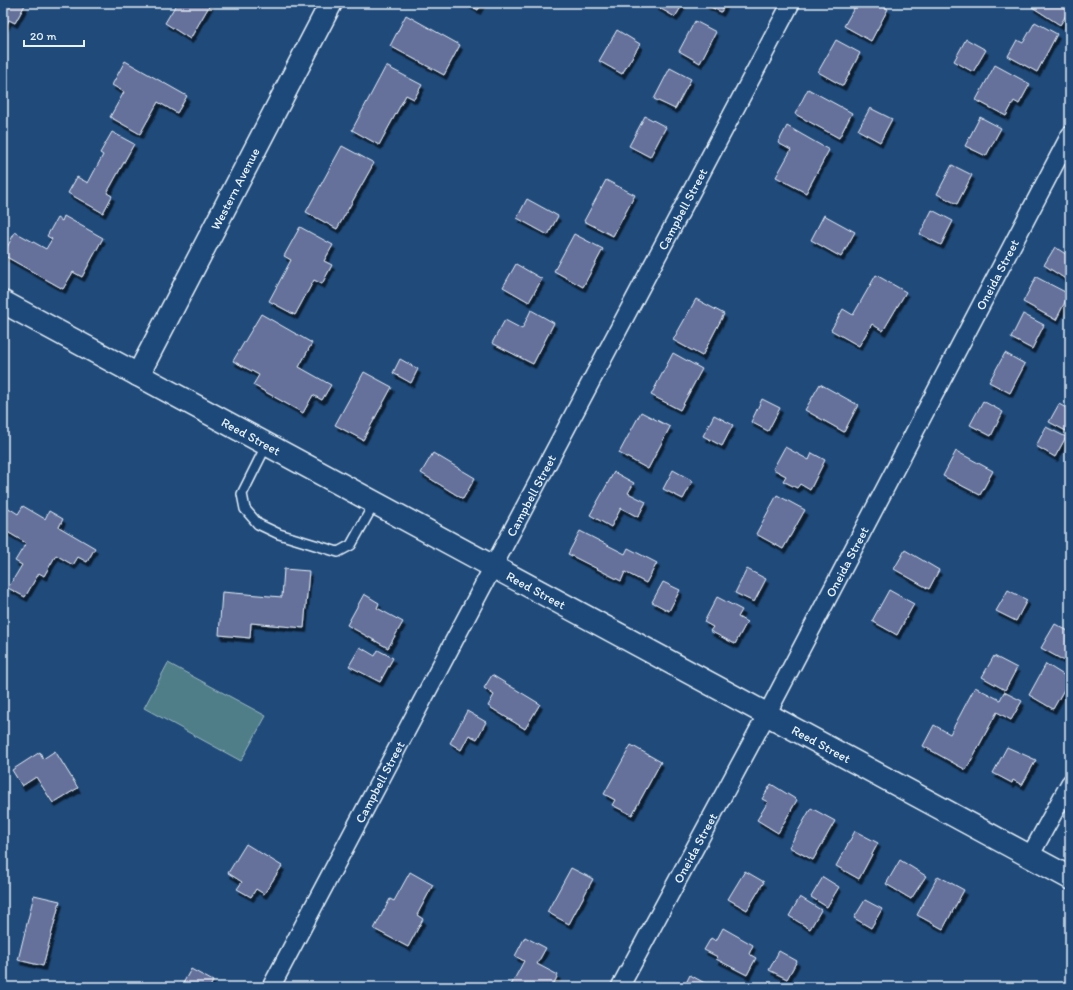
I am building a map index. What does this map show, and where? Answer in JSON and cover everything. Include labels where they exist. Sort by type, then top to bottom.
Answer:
[{"type":"street","name":"Western Avenue","points":[[138,374],[331,3]]},
{"type":"street","name":"Campbell Street","points":[[270,987],[791,3]]},
{"type":"street","name":"Oneida Street","points":[[620,987],[767,714],[1070,135]]},
{"type":"street","name":"Reed Street","points":[[3,302],[1070,878]]},
{"type":"street","points":[[1030,856],[1070,783]]},
{"type":"lane","points":[[267,444],[242,494],[245,509],[258,524],[279,534],[338,552],[351,545],[375,502]]},
{"type":"green space","points":[[168,663],[266,716],[241,761],[144,708]]},
{"type":"building","points":[[3,3],[20,3],[25,5],[15,23],[9,20],[3,31]]},
{"type":"building","points":[[177,3],[211,3],[190,39],[165,23]]},
{"type":"building","points":[[466,3],[482,3],[478,10]]},
{"type":"building","points":[[658,3],[683,4],[675,17],[656,6]]},
{"type":"building","points":[[703,3],[726,3],[721,12]]},
{"type":"building","points":[[857,3],[877,3],[888,9],[871,41],[844,26]]},
{"type":"building","points":[[1034,3],[1070,3],[1070,9],[1060,25],[1032,7]]},
{"type":"building","points":[[406,15],[460,45],[444,75],[390,46]]},
{"type":"building","points":[[695,21],[716,32],[700,63],[679,51]]},
{"type":"building","points":[[1035,22],[1057,34],[1037,72],[1008,56],[1017,40],[1023,43]]},
{"type":"building","points":[[617,30],[640,44],[622,74],[599,61]]},
{"type":"building","points":[[966,39],[986,50],[973,72],[954,61]]},
{"type":"building","points":[[836,40],[860,53],[843,86],[818,72]]},
{"type":"building","points":[[125,61],[187,96],[177,113],[158,102],[140,134],[110,117],[124,92],[112,85]]},
{"type":"building","points":[[995,65],[1030,84],[1019,104],[1014,101],[1006,116],[976,100]]},
{"type":"building","points":[[386,66],[422,85],[414,99],[406,95],[379,145],[352,130]]},
{"type":"building","points":[[670,68],[691,79],[675,109],[654,99]]},
{"type":"building","points":[[808,89],[852,113],[839,138],[795,114]]},
{"type":"building","points":[[870,108],[892,119],[880,142],[858,130]]},
{"type":"building","points":[[645,116],[666,127],[650,157],[629,146]]},
{"type":"building","points":[[980,117],[1001,128],[986,156],[965,146]]},
{"type":"building","points":[[787,126],[829,150],[806,193],[776,177],[791,150],[778,143]]},
{"type":"building","points":[[112,132],[134,144],[107,193],[112,196],[103,213],[68,193],[77,177],[88,183],[103,155],[100,153]]},
{"type":"building","points":[[342,146],[374,163],[337,229],[306,212]]},
{"type":"building","points":[[952,165],[972,175],[957,204],[937,194]]},
{"type":"building","points":[[606,180],[635,195],[613,236],[584,221]]},
{"type":"building","points":[[527,199],[558,216],[548,235],[517,218]]},
{"type":"building","points":[[932,210],[953,221],[941,245],[920,234]]},
{"type":"building","points":[[824,215],[855,232],[841,257],[811,240]]},
{"type":"building","points":[[64,216],[103,238],[82,277],[73,272],[63,289],[3,255],[15,232],[46,249],[52,239],[47,236],[57,218],[62,221]]},
{"type":"building","points":[[300,227],[333,245],[324,261],[332,265],[322,284],[314,280],[295,315],[269,301],[291,260],[284,256]]},
{"type":"building","points":[[574,234],[603,249],[583,287],[554,271]]},
{"type":"building","points":[[1055,247],[1070,257],[1070,282],[1044,265]]},
{"type":"building","points":[[516,264],[542,279],[529,302],[503,287]]},
{"type":"building","points":[[876,275],[906,292],[883,331],[872,324],[859,346],[831,330],[843,309],[853,315]]},
{"type":"building","points":[[1036,277],[1069,294],[1056,320],[1023,302]]},
{"type":"building","points":[[696,299],[724,314],[702,356],[673,340]]},
{"type":"building","points":[[531,310],[554,323],[533,364],[492,343],[505,320],[522,329]]},
{"type":"building","points":[[261,314],[312,343],[299,367],[331,385],[322,400],[313,395],[303,413],[253,385],[259,375],[233,361]]},
{"type":"building","points":[[1023,314],[1044,325],[1032,349],[1011,338]]},
{"type":"building","points":[[673,353],[702,369],[680,410],[651,395]]},
{"type":"building","points":[[1005,353],[1025,364],[1010,393],[989,382]]},
{"type":"building","points":[[400,359],[418,369],[411,383],[393,373]]},
{"type":"building","points":[[364,372],[392,387],[363,440],[335,425]]},
{"type":"building","points":[[820,384],[858,405],[844,432],[805,410]]},
{"type":"building","points":[[762,399],[780,408],[768,431],[751,422]]},
{"type":"building","points":[[983,401],[1003,412],[991,436],[970,425]]},
{"type":"building","points":[[1059,404],[1070,410],[1070,424],[1066,431],[1049,422]]},
{"type":"building","points":[[641,412],[670,427],[648,469],[619,453]]},
{"type":"building","points":[[714,415],[733,425],[722,446],[703,436]]},
{"type":"building","points":[[1046,427],[1066,437],[1055,457],[1036,446]]},
{"type":"building","points":[[785,447],[809,460],[812,453],[825,460],[810,490],[800,484],[797,488],[783,481],[786,476],[773,469]]},
{"type":"building","points":[[956,451],[993,471],[980,495],[943,476]]},
{"type":"building","points":[[433,453],[475,478],[463,499],[421,473]]},
{"type":"building","points":[[673,470],[693,481],[683,499],[663,489]]},
{"type":"building","points":[[614,472],[634,483],[628,493],[646,502],[638,517],[621,508],[611,527],[590,515]]},
{"type":"building","points":[[777,495],[805,510],[783,549],[756,534]]},
{"type":"building","points":[[23,506],[45,519],[49,511],[63,519],[59,527],[95,548],[87,562],[78,557],[73,565],[56,555],[44,576],[39,573],[25,597],[8,588],[22,565],[15,561],[26,543],[4,530],[8,523],[3,520],[3,513],[7,507],[18,514]]},
{"type":"building","points":[[580,531],[625,554],[628,548],[657,563],[646,583],[625,572],[621,581],[568,554]]},
{"type":"building","points":[[905,550],[939,570],[929,589],[894,569]]},
{"type":"building","points":[[284,569],[309,571],[304,628],[251,623],[250,638],[219,635],[222,592],[282,597]]},
{"type":"building","points":[[747,569],[766,579],[754,602],[735,593]]},
{"type":"building","points":[[663,582],[680,590],[669,611],[652,602]]},
{"type":"building","points":[[889,590],[914,604],[897,635],[872,621]]},
{"type":"building","points":[[1008,590],[1027,600],[1016,621],[996,611]]},
{"type":"building","points":[[364,594],[379,603],[377,608],[403,622],[388,648],[347,625]]},
{"type":"building","points":[[717,597],[742,610],[738,617],[747,622],[735,644],[710,631],[713,627],[704,622]]},
{"type":"building","points":[[1055,624],[1070,632],[1070,664],[1041,648]]},
{"type":"building","points":[[360,647],[375,656],[378,650],[393,658],[380,682],[349,666]]},
{"type":"building","points":[[994,656],[1017,668],[1005,690],[982,677]]},
{"type":"building","points":[[1046,664],[1070,679],[1053,709],[1029,695]]},
{"type":"building","points":[[492,675],[540,704],[525,729],[488,706],[494,695],[484,688]]},
{"type":"building","points":[[975,687],[1000,700],[1004,692],[1022,701],[1011,720],[997,712],[966,770],[923,746],[934,725],[950,734]]},
{"type":"building","points":[[467,711],[486,722],[477,739],[469,735],[461,750],[450,743]]},
{"type":"building","points":[[631,745],[661,762],[632,815],[612,805],[615,800],[604,794]]},
{"type":"building","points":[[1007,747],[1036,760],[1022,785],[1013,780],[1012,783],[993,773]]},
{"type":"building","points":[[55,751],[78,788],[53,803],[36,777],[22,786],[12,770],[40,752],[43,759]]},
{"type":"building","points":[[771,784],[797,800],[778,833],[757,820],[768,802],[762,799]]},
{"type":"building","points":[[811,808],[835,821],[813,860],[789,847]]},
{"type":"building","points":[[855,831],[878,843],[859,879],[836,866]]},
{"type":"building","points":[[246,844],[282,866],[264,894],[256,889],[251,897],[237,889],[242,882],[228,873]]},
{"type":"building","points":[[900,860],[926,876],[911,899],[886,884]]},
{"type":"building","points":[[571,868],[593,879],[569,924],[547,912]]},
{"type":"building","points":[[745,871],[764,882],[747,910],[728,899]]},
{"type":"building","points":[[410,872],[433,885],[417,915],[423,919],[408,947],[374,929],[390,899],[394,901]]},
{"type":"building","points":[[938,876],[964,890],[943,929],[917,915]]},
{"type":"building","points":[[823,877],[839,887],[827,907],[811,897]]},
{"type":"building","points":[[34,895],[60,901],[43,966],[18,960]]},
{"type":"building","points":[[800,897],[821,910],[810,929],[789,916]]},
{"type":"building","points":[[865,900],[882,909],[871,928],[854,918]]},
{"type":"building","points":[[723,928],[753,945],[749,954],[756,958],[747,975],[716,959],[718,957],[704,950],[711,938],[716,941]]},
{"type":"building","points":[[525,937],[546,948],[537,964],[558,975],[552,987],[510,987],[524,961],[515,956]]},
{"type":"building","points":[[779,951],[797,961],[787,979],[769,970]]},
{"type":"building","points":[[191,969],[213,981],[210,987],[181,987]]},
{"type":"building","points":[[690,975],[712,987],[684,987]]}]
